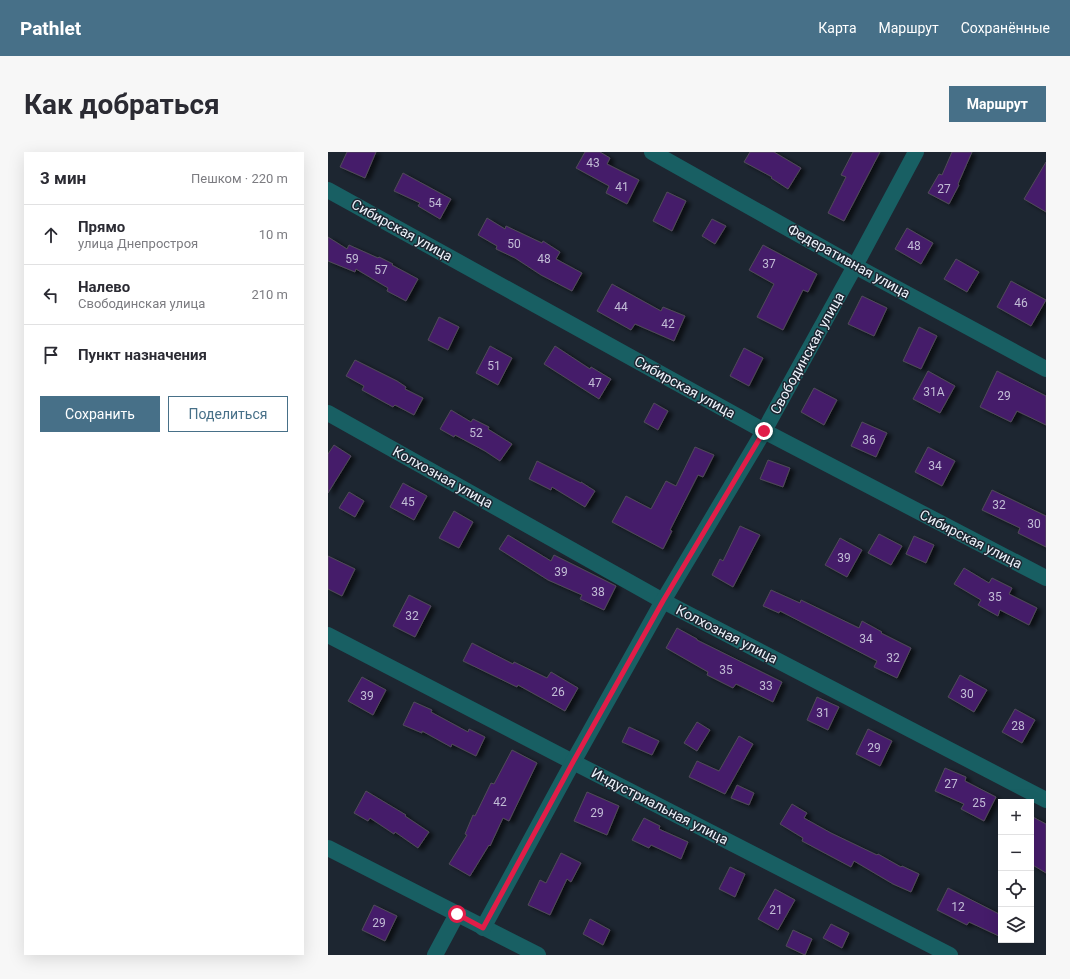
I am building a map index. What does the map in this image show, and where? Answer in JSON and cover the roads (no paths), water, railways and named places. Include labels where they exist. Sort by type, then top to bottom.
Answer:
[{"type":"street","name":"Федеративная улица","points":[[652,152],[855,266],[1046,369]]},
{"type":"street","name":"Свободинская улица","points":[[483,928],[573,762],[663,601],[764,431],[916,152]]},
{"type":"street","name":"Сибирская улица","points":[[328,190],[764,431],[1046,578]]},
{"type":"street","name":"Колхозная улица","points":[[328,413],[663,601],[1046,800]]},
{"type":"street","name":"Индустриальная улица","points":[[328,635],[950,955]]},
{"type":"street","points":[[328,848],[538,955]]},
{"type":"street","points":[[435,955],[457,914]]}]
